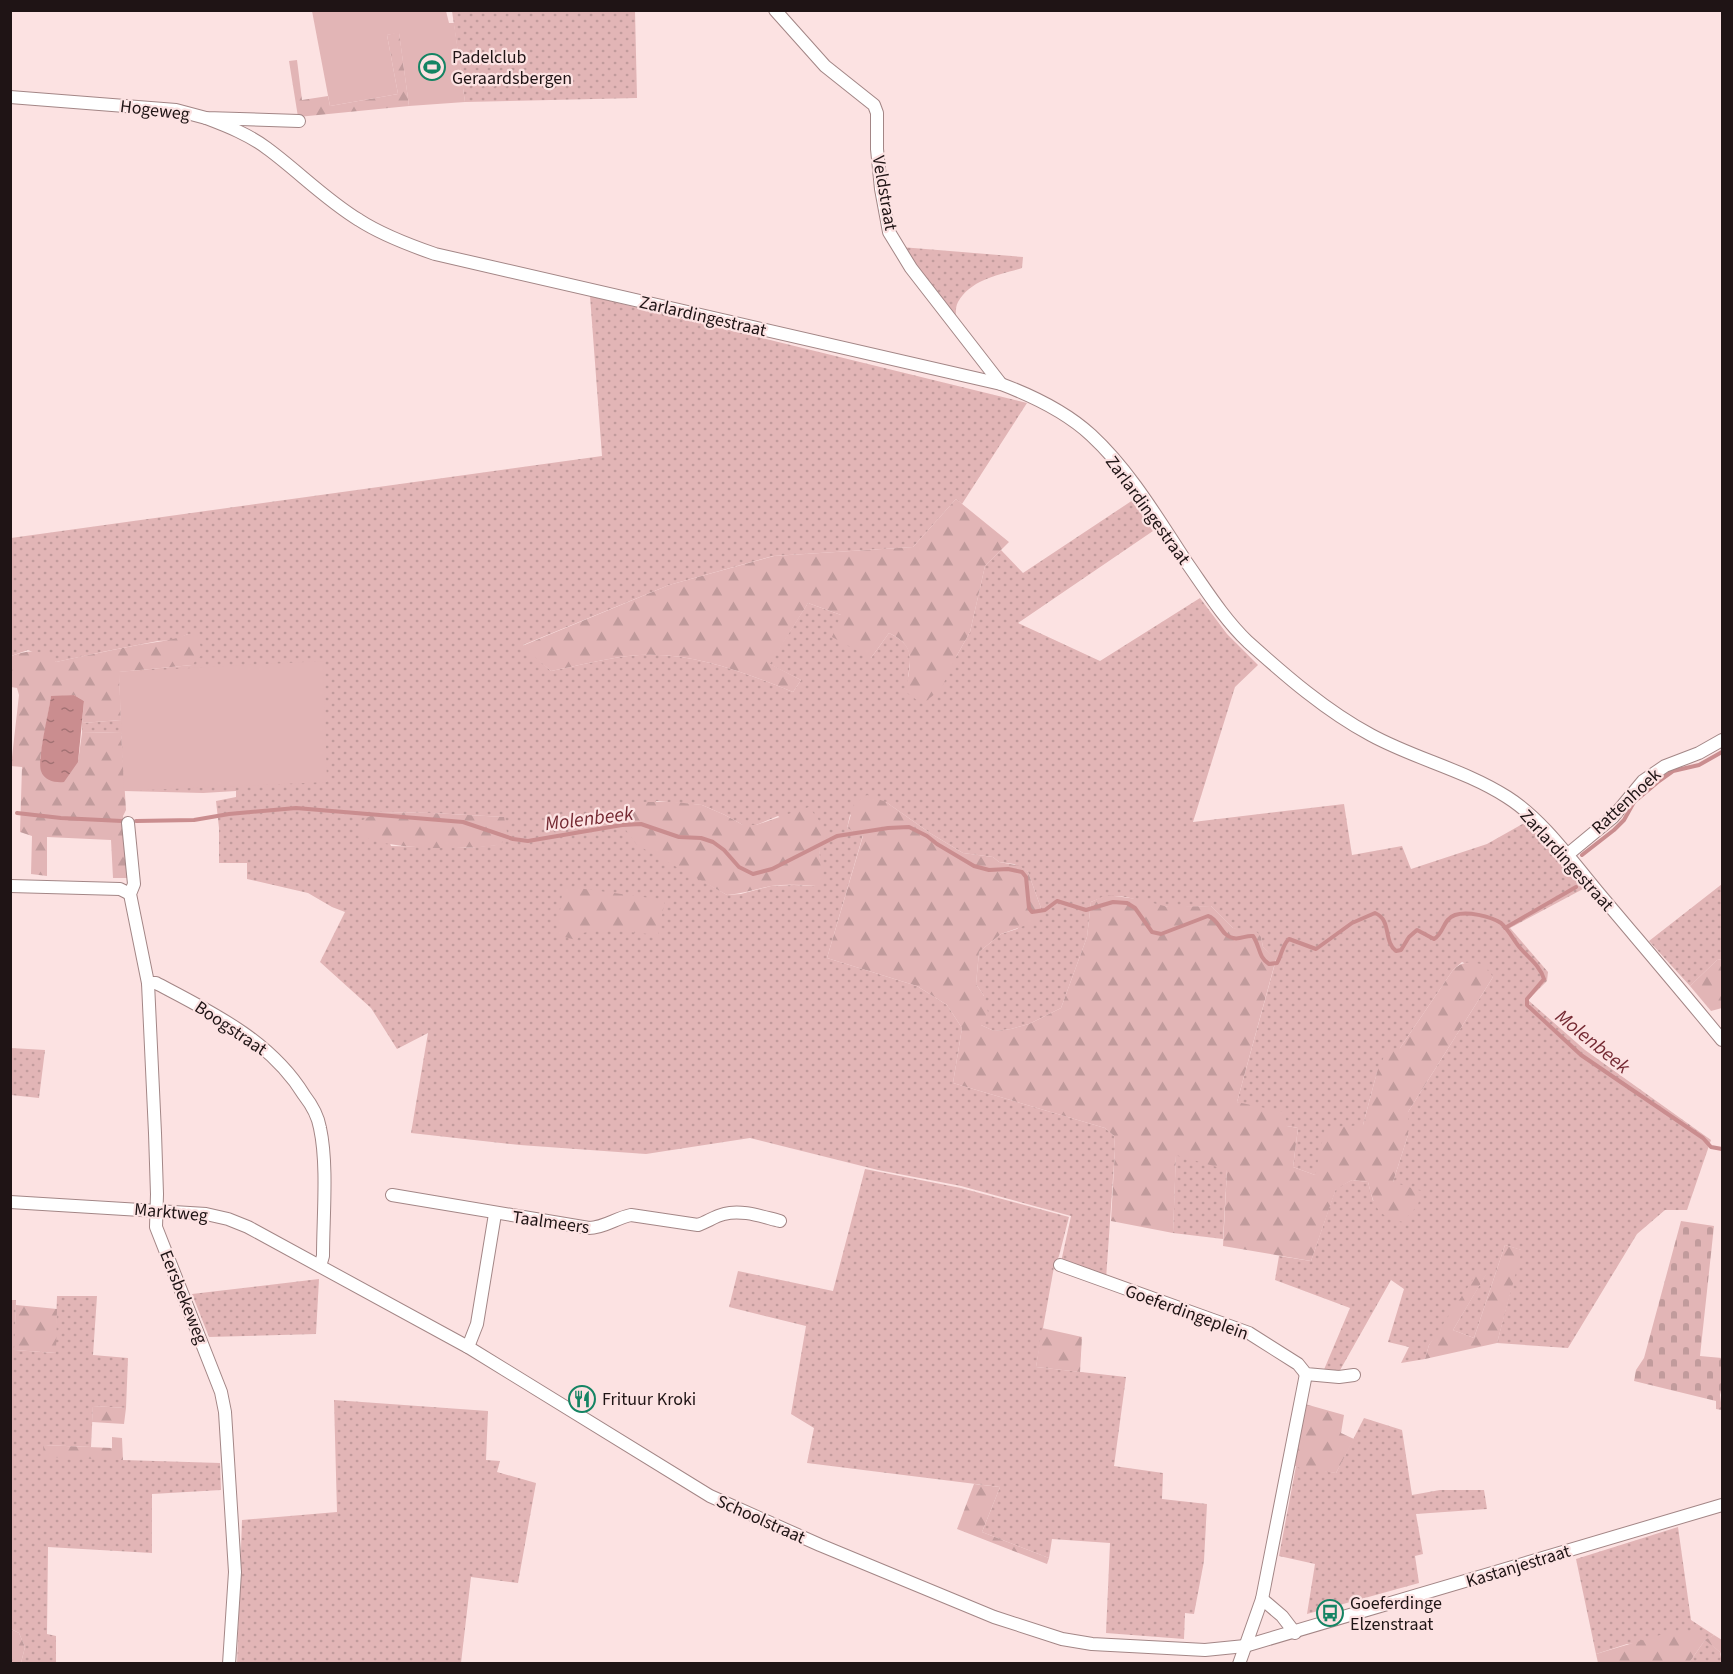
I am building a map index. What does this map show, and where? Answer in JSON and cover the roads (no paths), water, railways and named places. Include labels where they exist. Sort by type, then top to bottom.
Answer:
[{"type":"street","name":"Veldstraat","points":[[776,10],[805,46],[825,66],[874,105],[877,113],[880,189],[890,232],[911,268],[1001,384]]},
{"type":"street","name":"Hogeweg","points":[[10,97],[176,110],[206,118],[299,122]]},
{"type":"street","name":"Zarlardingestraat","points":[[206,118],[230,127],[266,147],[359,221],[386,235],[435,254],[1001,384],[1029,395],[1057,410],[1091,435],[1118,465],[1144,498],[1213,601],[1246,639],[1300,687],[1372,736],[1482,782],[1509,798],[1532,817],[1567,855],[1722,1040]]},
{"type":"street","name":"Rattenhoek","points":[[1567,855],[1613,817],[1643,781],[1675,761],[1699,753],[1722,740]]},
{"type":"street","name":"Eersbekeweg","points":[[128,823],[134,884],[130,894],[148,983],[156,1133],[156,1227],[221,1392],[225,1412],[235,1572],[229,1664]]},
{"type":"street","points":[[10,886],[120,889],[130,894]]},
{"type":"street","name":"Boogstraat","points":[[148,983],[156,983],[166,988],[249,1037],[287,1071],[310,1103],[320,1126],[323,1150],[323,1256],[320,1266]]},
{"type":"street","name":"Taalmeers","points":[[393,1195],[495,1214],[589,1228],[599,1228],[621,1217],[631,1215],[698,1225],[722,1214],[738,1212],[780,1221]]},
{"type":"street","name":"Marktweg","points":[[10,1202],[206,1214],[248,1227],[320,1266]]},
{"type":"street","name":"Taalmeers","points":[[468,1347],[477,1324],[495,1214]]},
{"type":"street","name":"Goeferdingeplein","points":[[1060,1265],[1249,1334],[1298,1364],[1306,1374]]},
{"type":"street","name":"Schoolstraat","points":[[320,1266],[468,1347],[710,1496],[760,1520],[994,1617],[1062,1639],[1092,1644],[1205,1650],[1245,1646]]},
{"type":"street","points":[[1239,1664],[1262,1599],[1306,1374],[1339,1377],[1354,1375]]},
{"type":"street","name":"Kastanjestraat","points":[[1245,1646],[1722,1505]]},
{"type":"street","points":[[1262,1599],[1282,1616],[1295,1633]]},
{"type":"water","points":[[74,695],[84,701],[78,762],[64,782],[54,782],[45,777],[40,766],[51,696]]},
{"type":"waterway","name":"Molenbeek","points":[[1582,855],[1614,830],[1624,820],[1634,802],[1659,781],[1673,771],[1699,765],[1722,752]]},
{"type":"waterway","name":"Molenbeek","points":[[136,821],[194,820],[229,814],[296,808],[463,822],[513,839],[528,841],[622,825],[641,824],[679,837],[701,838],[713,842],[724,850],[739,867],[753,874],[772,869],[837,836],[909,827],[974,866],[989,870],[1008,869],[1022,872],[1026,877],[1029,908],[1032,912],[1045,910],[1057,901],[1086,910],[1113,902],[1127,903],[1135,908],[1152,932],[1161,934],[1208,916],[1215,920],[1229,937],[1253,936],[1261,955],[1269,964],[1277,963],[1289,939],[1316,949],[1352,923],[1375,913],[1384,920],[1390,942],[1396,951],[1401,950],[1409,937],[1417,930],[1434,939],[1451,917],[1460,914],[1478,915],[1501,923],[1542,974],[1544,979],[1527,999],[1527,1005],[1581,1055],[1703,1138],[1711,1147],[1722,1149]]},
{"type":"waterway","name":"Molenbeek","points":[[17,813],[122,821]]},
{"type":"waterway","name":"Molenbeek","points":[[1505,928],[1576,887]]},
{"type":"place","name":"Padelclub Geraardsbergen","points":[[432,67]]},
{"type":"place","name":"Frituur Kroki","points":[[582,1399]]},
{"type":"place","name":"Goeferdinge Elzenstraat","points":[[1330,1613]]}]
